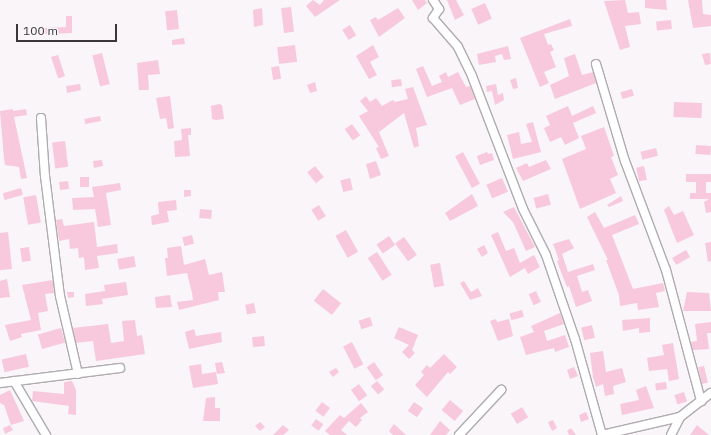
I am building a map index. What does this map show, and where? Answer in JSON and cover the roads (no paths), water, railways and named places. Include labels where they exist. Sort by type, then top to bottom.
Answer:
[{"type":"street","points":[[433,0],[438,9],[433,18],[453,39],[470,70],[523,209],[546,255],[575,339],[602,435],[680,417],[711,393]]},
{"type":"street","points":[[596,64],[625,161],[666,270],[701,400]]},
{"type":"street","points":[[41,118],[45,176],[60,296],[78,374]]},
{"type":"street","points":[[0,383],[120,368]]},
{"type":"street","points":[[14,381],[46,435]]},
{"type":"street","points":[[459,435],[501,390]]},
{"type":"street","points":[[672,435],[680,417]]}]
